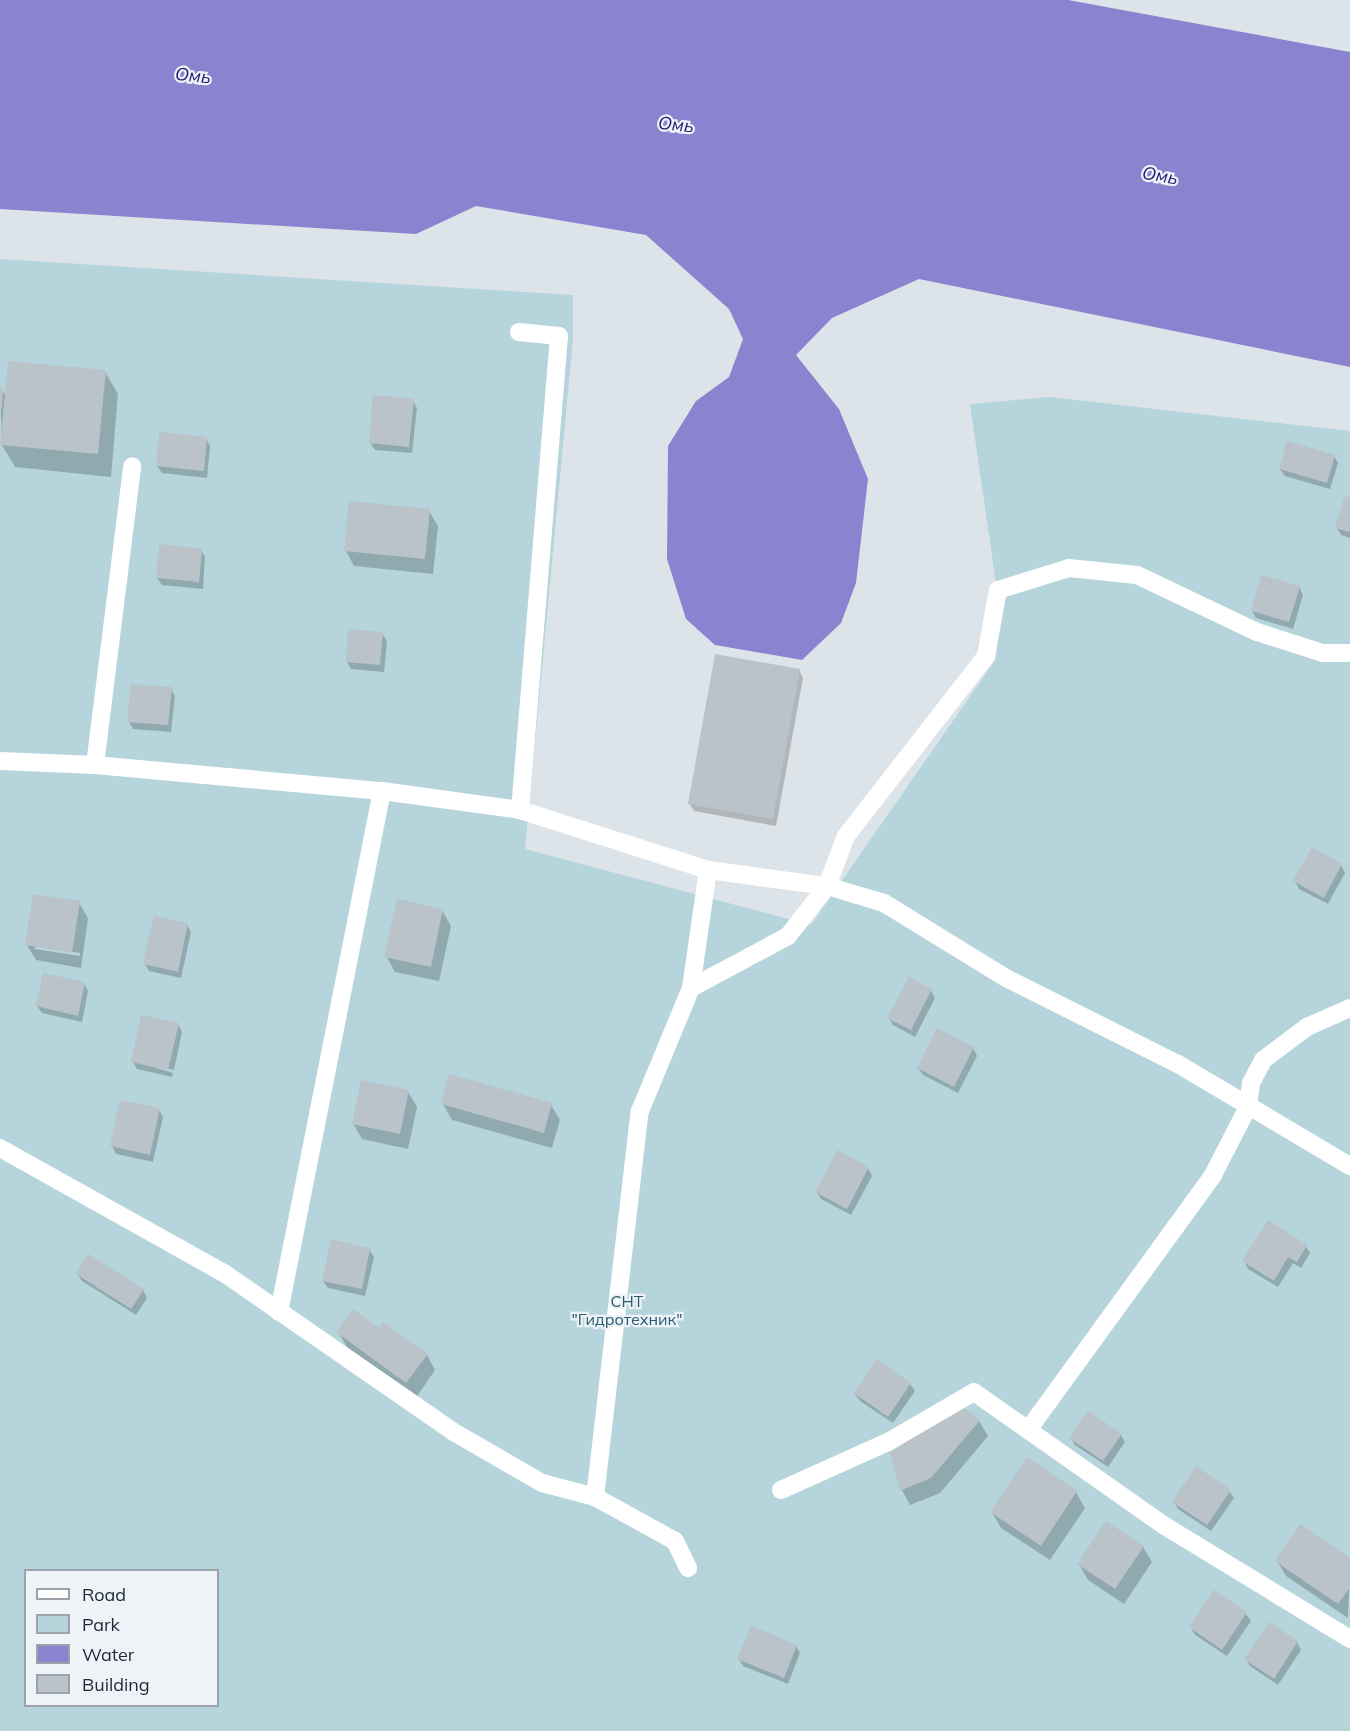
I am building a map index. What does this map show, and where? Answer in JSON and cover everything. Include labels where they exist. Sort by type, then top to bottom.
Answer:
[{"type":"lane","points":[[519,332],[559,336],[520,810]]},
{"type":"lane","points":[[95,765],[132,466]]},
{"type":"lane","points":[[691,988],[788,936],[827,886],[846,836],[986,656],[998,590],[1069,568],[1137,575],[1257,632],[1323,653],[1350,653]]},
{"type":"lane","points":[[0,761],[95,765],[382,791],[520,810],[708,870],[827,886],[884,903],[1006,978],[1178,1064],[1350,1166]]},
{"type":"lane","points":[[279,1312],[382,791]]},
{"type":"lane","points":[[595,1497],[640,1111],[691,988],[708,870]]},
{"type":"lane","points":[[1028,1430],[1213,1175],[1248,1107],[1251,1083],[1263,1060],[1307,1027],[1350,1008]]},
{"type":"lane","points":[[0,1148],[224,1274],[452,1431],[542,1483],[595,1497],[675,1541],[688,1568]]},
{"type":"lane","points":[[781,1490],[888,1442],[974,1392],[1165,1526],[1350,1639]]},
{"type":"green space","name":"СНТ \"Гидротехник\"","points":[[0,259],[573,295],[573,339],[525,849],[811,925],[996,659],[1000,611],[970,404],[1049,397],[1350,431],[1350,1731],[0,1731]]},
{"type":"water","name":"Омь","points":[[0,0],[1068,0],[1350,52],[1350,367],[919,279],[832,318],[796,355],[839,409],[868,479],[856,583],[841,623],[802,660],[715,645],[686,619],[667,559],[668,446],[696,401],[729,377],[743,339],[729,309],[646,235],[476,206],[416,234],[0,209]]},
{"type":"building","points":[[8,361],[106,370],[98,454],[0,445]]},
{"type":"building","points":[[0,387],[3,388],[2,409],[0,409]]},
{"type":"building","points":[[373,395],[414,399],[409,447],[369,443]]},
{"type":"building","points":[[159,432],[207,437],[204,471],[156,466]]},
{"type":"building","points":[[1287,441],[1335,455],[1327,483],[1279,469]]},
{"type":"building","points":[[1345,496],[1350,498],[1350,532],[1335,528]]},
{"type":"building","points":[[349,501],[430,509],[425,559],[344,551]]},
{"type":"building","points":[[159,544],[202,549],[199,582],[156,578]]},
{"type":"building","points":[[1261,575],[1300,586],[1289,622],[1251,611]]},
{"type":"building","points":[[348,629],[383,632],[380,665],[346,662]]},
{"type":"building","points":[[715,654],[800,669],[773,819],[688,804]]},
{"type":"building","points":[[131,684],[172,687],[168,725],[127,722]]},
{"type":"building","points":[[1312,847],[1342,864],[1324,898],[1293,881]]},
{"type":"building","points":[[33,894],[80,901],[72,953],[25,945]]},
{"type":"building","points":[[397,899],[443,909],[431,967],[384,957]]},
{"type":"building","points":[[154,916],[188,923],[178,972],[143,964]]},
{"type":"building","points":[[43,973],[85,982],[78,1016],[36,1006]]},
{"type":"building","points":[[909,977],[932,989],[911,1030],[887,1018]]},
{"type":"building","points":[[141,1015],[179,1023],[168,1070],[131,1062]]},
{"type":"building","points":[[937,1028],[974,1047],[954,1087],[917,1068]]},
{"type":"building","points":[[449,1074],[552,1103],[544,1133],[441,1104]]},
{"type":"building","points":[[361,1080],[409,1090],[400,1134],[352,1124]]},
{"type":"building","points":[[120,1100],[160,1108],[150,1155],[110,1146]]},
{"type":"building","points":[[838,1150],[869,1167],[847,1209],[815,1192]]},
{"type":"building","points":[[1268,1220],[1307,1245],[1297,1262],[1288,1257],[1274,1281],[1242,1261]]},
{"type":"building","points":[[331,1239],[370,1248],[362,1289],[322,1281]]},
{"type":"building","points":[[88,1254],[144,1289],[131,1309],[76,1274]]},
{"type":"building","points":[[353,1309],[379,1328],[383,1322],[428,1354],[406,1383],[336,1332]]},
{"type":"building","points":[[877,1359],[911,1383],[888,1417],[854,1393]]},
{"type":"building","points":[[961,1406],[980,1420],[931,1478],[900,1491],[890,1453]]},
{"type":"building","points":[[1088,1411],[1122,1434],[1103,1461],[1069,1438]]},
{"type":"building","points":[[1027,1457],[1077,1491],[1041,1546],[990,1512]]},
{"type":"building","points":[[1196,1466],[1231,1490],[1207,1525],[1172,1502]]},
{"type":"building","points":[[1106,1521],[1144,1546],[1115,1589],[1077,1564]]},
{"type":"building","points":[[1300,1524],[1350,1558],[1350,1587],[1338,1604],[1275,1561]]},
{"type":"building","points":[[1214,1590],[1247,1612],[1222,1650],[1189,1627]]},
{"type":"building","points":[[1269,1622],[1298,1641],[1274,1679],[1244,1659]]},
{"type":"building","points":[[751,1626],[797,1645],[784,1678],[737,1659]]}]
